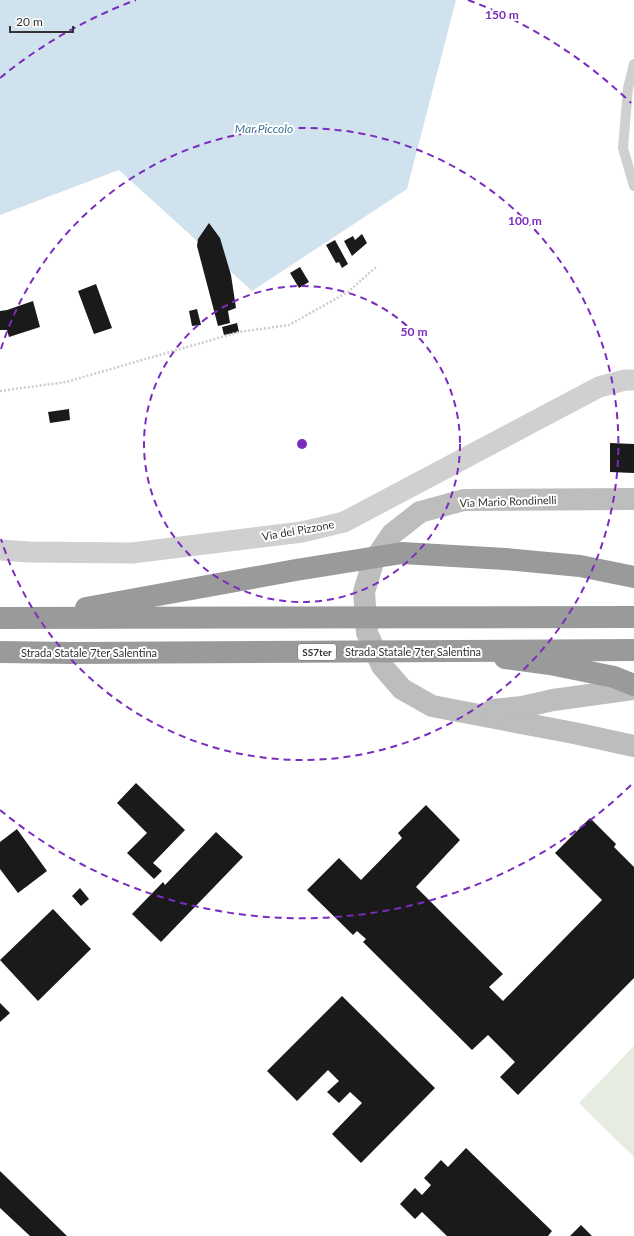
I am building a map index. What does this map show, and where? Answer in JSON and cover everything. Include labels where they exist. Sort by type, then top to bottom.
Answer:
[{"type":"highway","points":[[29,619],[296,570],[402,553],[505,559],[580,566],[634,577]]},
{"type":"highway","points":[[0,618],[634,617]]},
{"type":"highway","name":"Strada Statale 7ter Salentina","points":[[0,652],[80,653],[634,650]]},
{"type":"highway","points":[[483,651],[499,657],[550,664],[614,677],[634,685]]},
{"type":"main road","name":"Via Mario Rondinelli","points":[[465,712],[432,706],[402,689],[382,666],[367,633],[364,592],[373,562],[392,534],[420,512],[464,500],[634,499]]},
{"type":"main road","points":[[465,712],[522,707],[553,700],[634,689]]},
{"type":"main road","points":[[465,712],[634,746]]},
{"type":"street","name":"Via del Pizzone","points":[[0,550],[29,552],[132,553],[302,532],[344,522],[599,387],[625,380],[634,380]]},
{"type":"lane","points":[[634,64],[628,88],[622,148],[634,186]]},
{"type":"path","points":[[0,391],[66,382],[239,332],[289,325],[348,292],[376,266]]},
{"type":"shaded area","points":[[634,1046],[634,1157],[579,1103]]},
{"type":"water","name":"Mar Piccolo","points":[[0,0],[456,0],[407,189],[252,291],[119,170],[0,215]]},
{"type":"building","points":[[209,223],[220,238],[231,275],[236,308],[228,311],[230,323],[218,326],[197,246],[198,239]]},
{"type":"building","points":[[362,234],[367,243],[352,256],[344,241],[353,236],[355,240]]},
{"type":"building","points":[[335,240],[348,264],[342,268],[339,262],[336,263],[326,245]]},
{"type":"building","points":[[300,267],[309,282],[299,288],[290,273]]},
{"type":"building","points":[[96,284],[112,328],[94,334],[78,291]]},
{"type":"building","points":[[33,301],[40,327],[9,337],[7,330],[0,330],[0,311]]},
{"type":"building","points":[[197,309],[201,325],[192,326],[189,311]]},
{"type":"building","points":[[237,323],[239,332],[224,335],[222,327]]},
{"type":"building","points":[[69,409],[70,420],[50,423],[48,412]]},
{"type":"building","points":[[610,443],[634,444],[634,473],[610,472]]},
{"type":"building","points":[[136,783],[185,830],[153,863],[162,871],[154,879],[127,853],[147,833],[117,803]]},
{"type":"building","points":[[426,805],[460,840],[416,887],[503,974],[489,987],[503,1001],[602,900],[555,853],[590,818],[616,844],[614,847],[634,867],[634,978],[518,1095],[500,1077],[515,1062],[488,1035],[472,1050],[363,942],[366,939],[357,931],[353,935],[307,890],[339,858],[361,880],[402,838],[398,833]]},
{"type":"building","points":[[17,829],[47,871],[18,893],[0,869],[0,842]]},
{"type":"building","points":[[216,832],[243,857],[161,942],[132,914],[163,882],[165,885]]},
{"type":"building","points":[[80,888],[89,899],[81,906],[72,896]]},
{"type":"building","points":[[53,909],[91,949],[38,1001],[0,960]]},
{"type":"building","points":[[342,996],[435,1088],[361,1163],[332,1134],[362,1103],[350,1092],[339,1103],[327,1092],[339,1081],[328,1070],[297,1101],[267,1071]]},
{"type":"building","points":[[0,1003],[10,1013],[0,1022]]},
{"type":"building","points":[[466,1148],[552,1231],[548,1236],[447,1236],[422,1212],[415,1219],[400,1204],[415,1188],[422,1195],[431,1185],[424,1178],[441,1160],[448,1167]]},
{"type":"building","points":[[0,1171],[67,1236],[30,1236],[0,1208]]},
{"type":"building","points":[[581,1225],[592,1236],[570,1236]]}]
